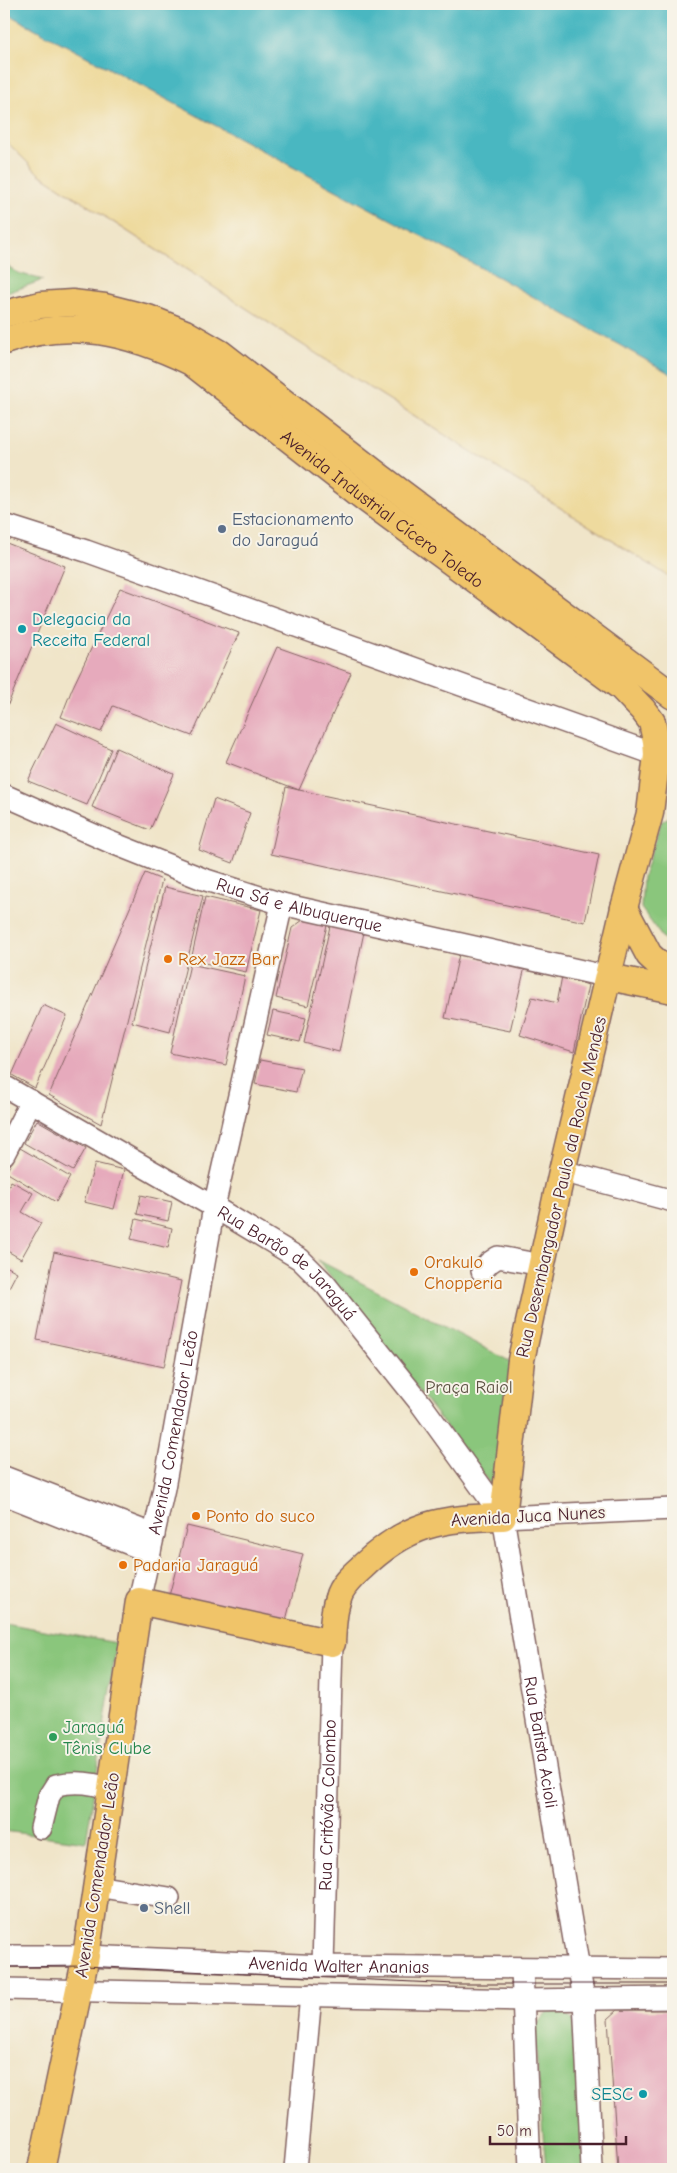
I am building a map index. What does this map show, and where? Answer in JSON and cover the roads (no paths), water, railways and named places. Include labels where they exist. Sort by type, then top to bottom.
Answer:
[{"type":"main road","name":"Avenida Industrial Cícero Toledo","points":[[4,314],[40,305],[72,303],[105,307],[148,318],[185,333],[220,353],[380,477],[673,696]]},
{"type":"main road","name":"Avenida Industrial Cícero Toledo","points":[[4,341],[45,330],[78,328],[116,333],[160,347],[191,362],[365,498],[621,687],[652,722],[657,755],[650,813],[624,908]]},
{"type":"main road","points":[[650,813],[673,794]]},
{"type":"main road","points":[[624,908],[649,955],[673,977]]},
{"type":"main road","name":"Rua Desembargador Paulo da Rocha Mendes","points":[[503,1517],[521,1360],[562,1171],[624,908]]},
{"type":"main road","points":[[609,977],[673,990]]},
{"type":"main road","name":"Avenida Juca Nunes","points":[[332,1643],[333,1617],[338,1596],[348,1581],[368,1561],[398,1537],[427,1524],[460,1517],[503,1517]]},
{"type":"main road","points":[[139,1601],[332,1643]]},
{"type":"main road","name":"Avenida Comendador Leão","points":[[41,2169],[86,1956],[139,1601]]},
{"type":"street","points":[[4,525],[96,554],[657,755]]},
{"type":"street","name":"Rua Sá e Albuquerque","points":[[4,795],[110,842],[203,879],[282,904],[609,977]]},
{"type":"street","name":"Avenida Comendador Leão","points":[[139,1601],[152,1544],[214,1207],[282,904]]},
{"type":"street","name":"Rua Barão de Jaraguá","points":[[4,1086],[300,1259],[325,1284],[421,1404],[503,1517]]},
{"type":"street","points":[[4,1154],[31,1101]]},
{"type":"street","points":[[562,1171],[673,1201]]},
{"type":"street","points":[[482,1271],[488,1263],[498,1258],[542,1265]]},
{"type":"street","points":[[4,1477],[152,1544]]},
{"type":"street","points":[[4,1494],[152,1544]]},
{"type":"street","name":"Avenida Juca Nunes","points":[[503,1517],[673,1509]]},
{"type":"street","name":"Rua Batista Acioli","points":[[503,1517],[584,1999],[592,2169]]},
{"type":"street","name":"Rua Critóvão Colombo","points":[[323,1966],[332,1643]]},
{"type":"street","points":[[41,1828],[49,1796],[56,1785],[66,1783],[97,1784],[111,1789]]},
{"type":"street","points":[[96,1886],[169,1898]]},
{"type":"street","name":"Avenida Walter Ananias","points":[[4,1956],[86,1956],[323,1966],[673,1969]]},
{"type":"street","points":[[522,1969],[530,2169]]},
{"type":"street","name":"Avenida Walter Ananias","points":[[4,1989],[524,2000],[673,1998]]},
{"type":"street","points":[[295,2169],[311,1995]]},
{"type":"water","points":[[4,4],[673,4],[673,375],[498,277],[4,12]]},
{"type":"tram line","points":[[4,1967],[84,1966],[455,1984],[673,1984]]},
{"type":"place","name":"Estacionamento do Jaraguá","points":[[222,529]]},
{"type":"place","name":"Delegacia da Receita Federal","points":[[22,629]]},
{"type":"place","name":"Rex Jazz Bar","points":[[168,959]]},
{"type":"place","name":"Orakulo Chopperia","points":[[414,1272]]},
{"type":"place","name":"Ponto do suco","points":[[196,1516]]},
{"type":"place","name":"Padaria Jaraguá","points":[[123,1565]]},
{"type":"place","name":"Jaraguá Tênis Clube","points":[[53,1737]]},
{"type":"place","name":"Shell","points":[[144,1908]]},
{"type":"place","name":"SESC","points":[[643,2094]]},
{"type":"park label","name":"Praça Raiol","points":[[469,1387]]}]
